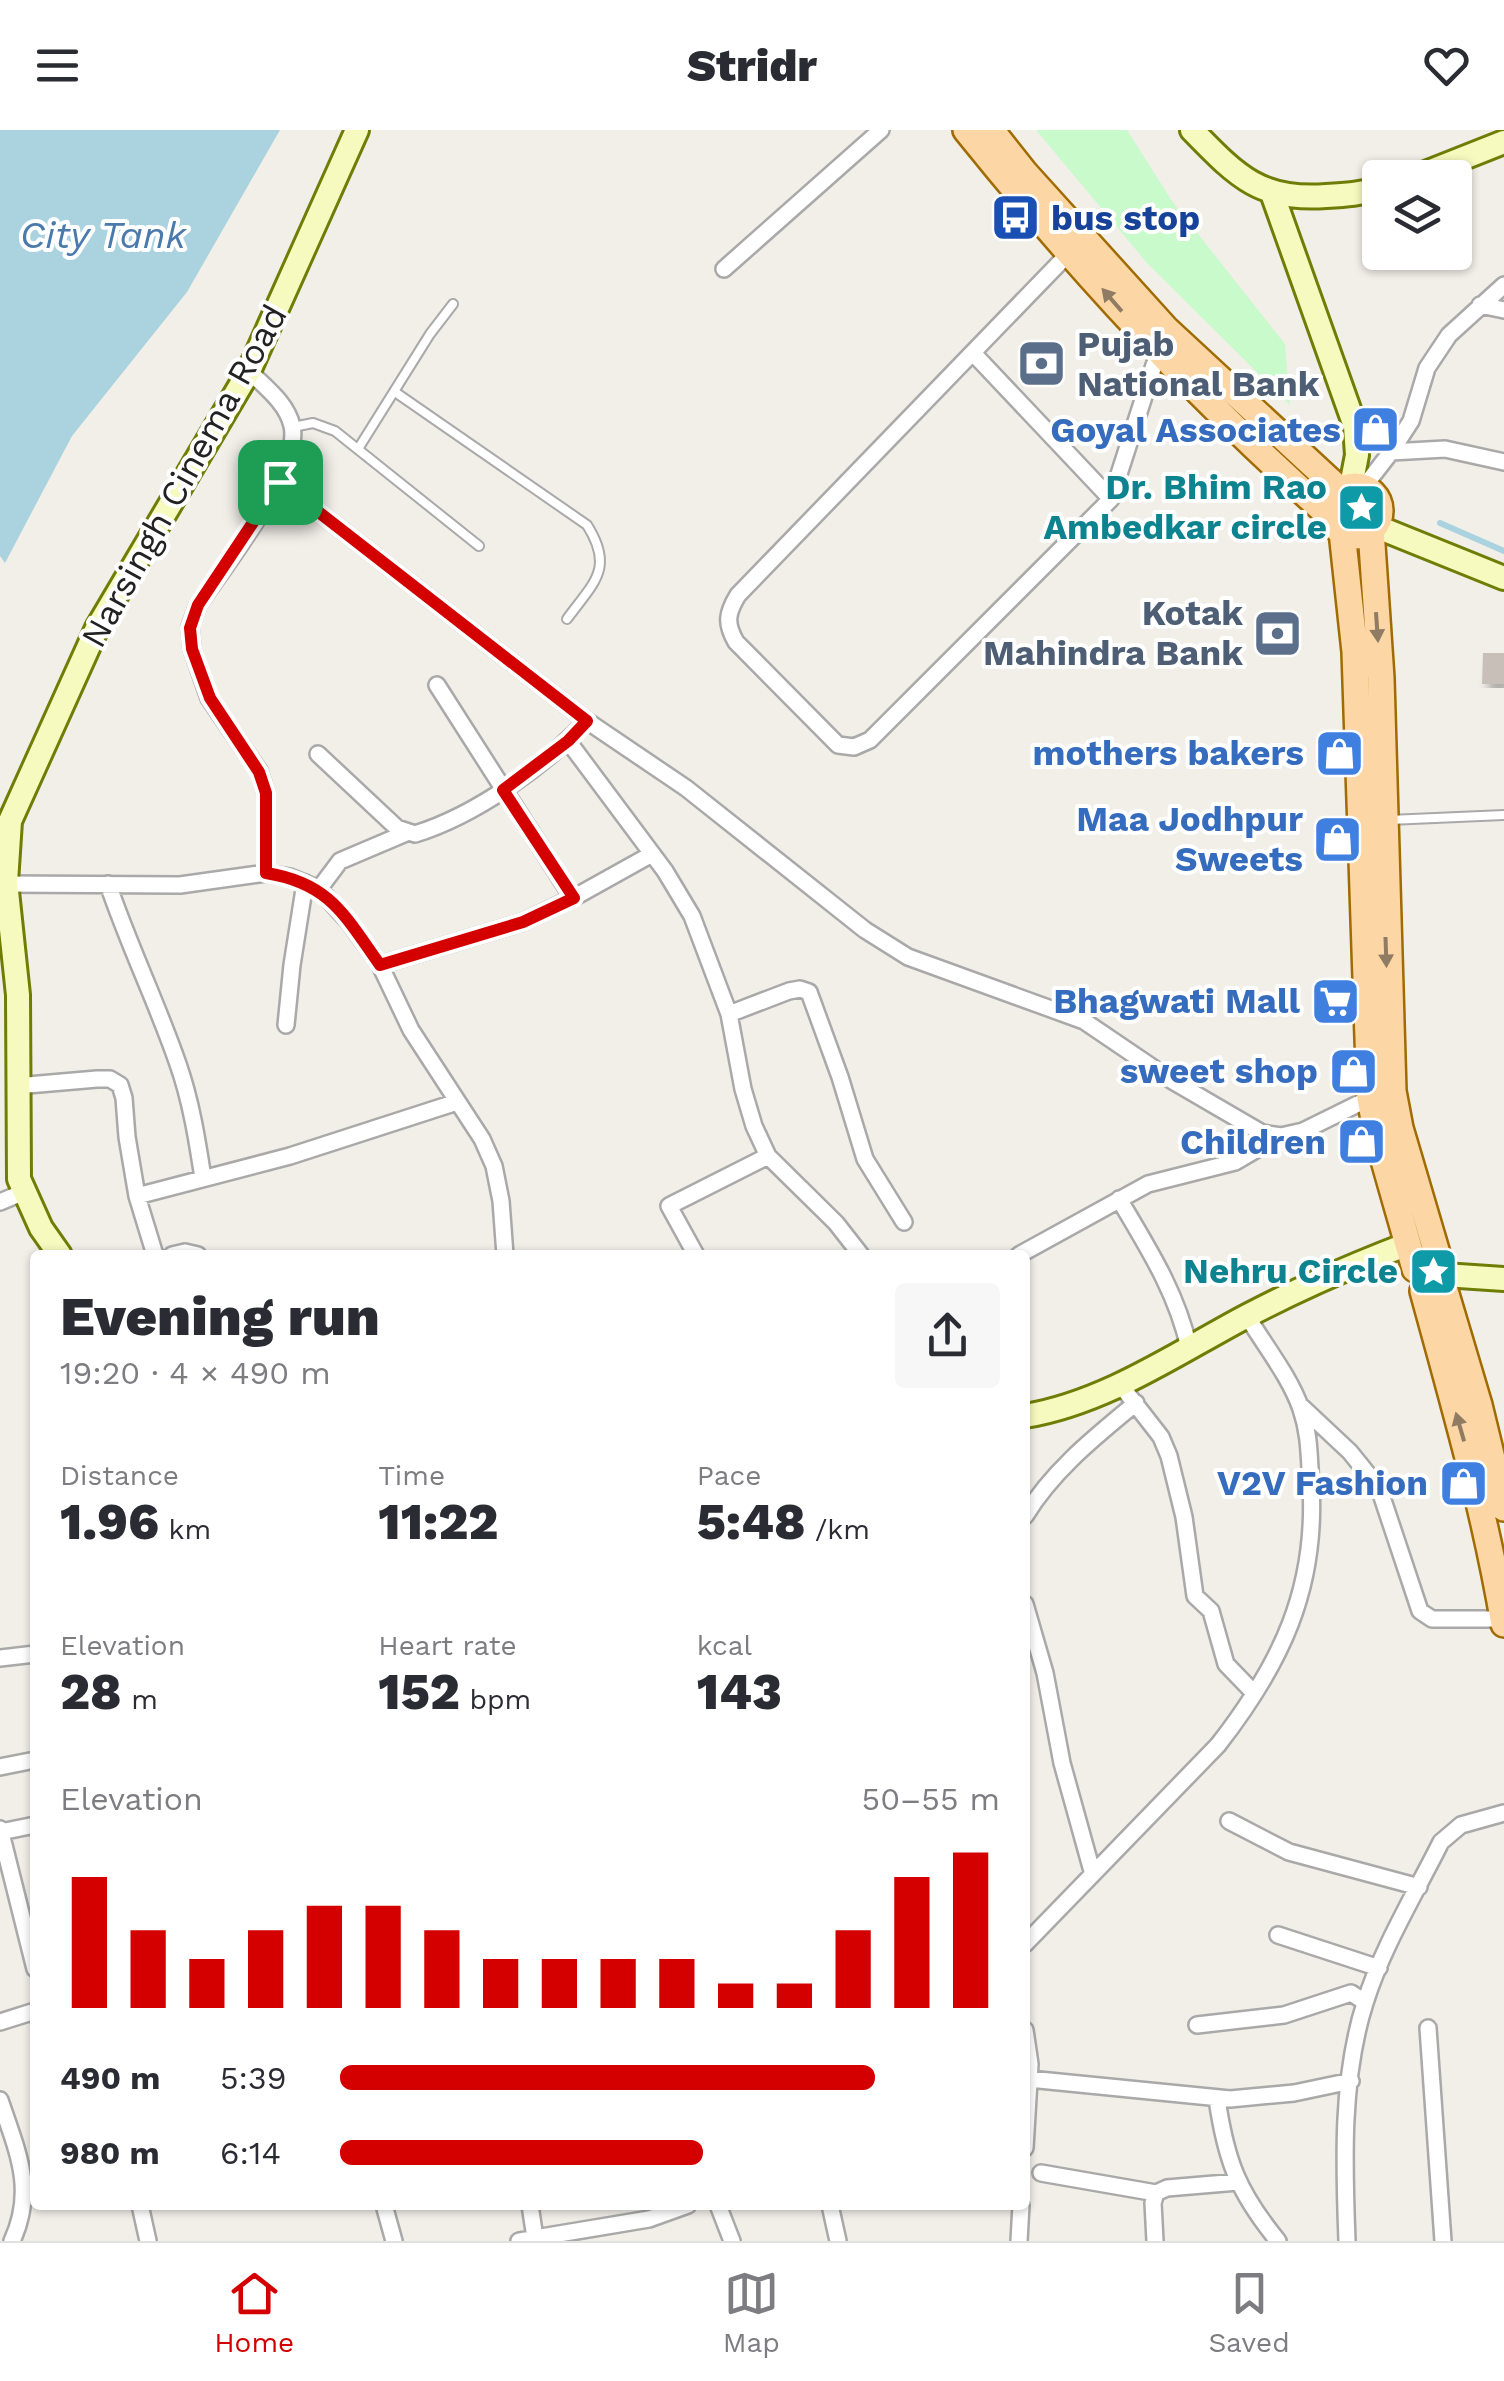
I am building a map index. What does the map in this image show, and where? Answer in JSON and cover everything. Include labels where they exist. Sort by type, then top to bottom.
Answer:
[{"type":"main road","points":[[966,130],[1158,352],[1263,457],[1352,536],[1373,528]]},
{"type":"main road","points":[[991,130],[1166,329],[1352,488],[1372,494],[1378,504],[1379,515],[1373,528],[1381,678],[1372,821],[1370,1098],[1408,1244],[1433,1277],[1479,1405],[1504,1508]]},
{"type":"main road","points":[[1352,488],[1334,497],[1372,821],[1392,1091],[1504,1622]]},
{"type":"street","name":"Narsingh Cinema Road","points":[[24,1192],[19,1179],[16,1086],[18,995],[3,883],[5,815],[97,628],[249,371],[357,130]]},
{"type":"street","points":[[724,269],[881,130]]},
{"type":"street","points":[[1192,130],[1243,178],[1272,194],[1311,197],[1362,193]]},
{"type":"street","points":[[1458,160],[1504,142]]},
{"type":"street","points":[[1272,194],[1355,426],[1357,455],[1352,488]]},
{"type":"street","points":[[1070,252],[738,595],[728,612],[728,627],[736,642],[838,745],[854,747],[870,740],[1111,500],[1158,352]]},
{"type":"street","points":[[1352,488],[1392,452],[1411,421],[1427,368],[1449,335],[1504,285]]},
{"type":"street","points":[[1480,305],[1504,310]]},
{"type":"street","points":[[973,353],[1111,500]]},
{"type":"street","points":[[249,371],[282,403],[293,427],[292,450],[280,482],[198,605],[190,628],[192,649],[210,698],[259,772],[266,793],[266,873]]},
{"type":"street","points":[[1392,452],[1445,449],[1504,462]]},
{"type":"street","points":[[280,482],[587,721],[686,788],[865,930],[908,957],[1084,1022],[1172,1080],[1276,1138],[1236,1162],[1148,1184],[1028,1250]]},
{"type":"street","points":[[1373,528],[1504,578]]},
{"type":"street","points":[[437,685],[574,898]]},
{"type":"street","points":[[286,1025],[292,965],[312,886],[340,860],[406,833],[428,830],[503,790],[568,741],[587,721]]},
{"type":"street","points":[[568,741],[652,854],[692,916],[729,1014],[743,1088],[768,1156],[858,1250]]},
{"type":"street","points":[[318,754],[406,833]]},
{"type":"street","points":[[380,965],[523,922],[652,854]]},
{"type":"street","points":[[3,883],[180,885],[266,873],[312,886],[350,923],[380,965],[410,1030],[482,1139],[494,1166],[505,1250]]},
{"type":"street","points":[[108,884],[124,933],[180,1067],[194,1116],[203,1178]]},
{"type":"street","points":[[729,1014],[789,991],[808,992],[865,1159],[904,1222]]},
{"type":"street","points":[[16,1086],[97,1079],[110,1079],[120,1085],[137,1196],[153,1250]]},
{"type":"street","points":[[1262,1133],[1280,1136],[1303,1131],[1370,1098]]},
{"type":"street","points":[[137,1196],[290,1156],[457,1102]]},
{"type":"street","points":[[693,1250],[670,1206],[768,1156]]},
{"type":"street","points":[[0,1202],[24,1192],[57,1250]]},
{"type":"street","points":[[1119,1199],[1170,1287],[1189,1348]]},
{"type":"street","points":[[1030,1415],[1046,1413],[1119,1383],[1334,1274],[1408,1244]]},
{"type":"street","points":[[1433,1277],[1504,1279]]},
{"type":"street","points":[[1247,1316],[1299,1404],[1350,1452],[1379,1488],[1420,1611],[1432,1619],[1504,1622]]},
{"type":"street","points":[[1119,1383],[1161,1437],[1184,1517],[1195,1596],[1211,1611],[1226,1664],[1254,1693]]},
{"type":"street","points":[[1030,1508],[1076,1453],[1136,1403]]},
{"type":"street","points":[[1030,1939],[1218,1745],[1254,1693],[1295,1617],[1308,1572],[1313,1520],[1310,1452],[1299,1404]]},
{"type":"street","points":[[1030,1621],[1092,1871]]},
{"type":"street","points":[[0,1658],[30,1655]]},
{"type":"street","points":[[0,1767],[30,1761]]},
{"type":"street","points":[[1347,2241],[1344,2180],[1351,2081],[1365,2002],[1446,1835],[1470,1821],[1504,1814]]},
{"type":"street","points":[[1229,1821],[1288,1852],[1419,1888]]},
{"type":"street","points":[[30,1826],[0,1830],[30,1949]]},
{"type":"street","points":[[1278,1935],[1380,1968]]},
{"type":"street","points":[[1197,2025],[1284,2015],[1351,1993],[1365,2002]]},
{"type":"street","points":[[0,2022],[30,2013]]},
{"type":"street","points":[[1428,2028],[1442,2241]]},
{"type":"street","points":[[1030,2079],[1217,2099],[1294,2093],[1351,2081]]},
{"type":"street","points":[[1217,2099],[1224,2147],[1238,2182],[1272,2240]]},
{"type":"street","points":[[0,2100],[25,2190],[23,2218],[12,2241]]},
{"type":"street","points":[[1042,2174],[1156,2193],[1168,2188],[1238,2182]]},
{"type":"street","points":[[1155,2241],[1156,2193]]},
{"type":"street","points":[[141,2210],[148,2241]]},
{"type":"street","points":[[385,2210],[394,2241]]},
{"type":"street","points":[[530,2210],[530,2240],[626,2233],[677,2210]]},
{"type":"street","points":[[720,2210],[732,2241]]},
{"type":"street","points":[[831,2210],[838,2241]]},
{"type":"street","points":[[1019,2241],[1022,2210]]},
{"type":"lane","points":[[358,448],[453,304]]},
{"type":"lane","points":[[395,392],[587,526],[599,544],[600,574],[566,619]]},
{"type":"lane","points":[[293,427],[322,424],[358,448],[479,546]]},
{"type":"lane","points":[[1372,821],[1504,814]]},
{"type":"green space","points":[[1036,130],[1127,130],[1172,201],[1285,344],[1290,405],[1147,263]]},
{"type":"water","name":"City Tank","points":[[0,130],[280,130],[187,292],[72,436],[5,563],[0,556]]},
{"type":"building","points":[[1483,653],[1504,653],[1504,684],[1482,684]]},
{"type":"waterway","points":[[1440,523],[1504,551]]},
{"type":"place","name":"bus stop","points":[[1016,218]]},
{"type":"place","name":"Pujab National Bank","points":[[1042,364]]},
{"type":"place","name":"Goyal Associates","points":[[1376,430]]},
{"type":"place","name":"Dr. Bhim Rao Ambedkar circle","points":[[1362,507]]},
{"type":"place","name":"Kotak Mahindra Bank","points":[[1278,633]]},
{"type":"place","name":"mothers bakers","points":[[1339,753]]},
{"type":"place","name":"Maa Jodhpur Sweets","points":[[1338,839]]},
{"type":"place","name":"Bhagwati Mall","points":[[1335,1001]]},
{"type":"place","name":"sweet shop","points":[[1353,1071]]},
{"type":"place","name":"Children","points":[[1361,1142]]},
{"type":"place","name":"Nehru Circle","points":[[1433,1271]]},
{"type":"place","name":"V2V Fashion","points":[[1463,1483]]},
{"type":"route","points":[[280,482],[587,721],[568,741],[503,790],[574,898],[523,922],[380,965],[350,923],[319,890],[290,877],[266,873],[266,793],[259,772],[210,698],[192,649],[190,628],[198,605],[280,482]]}]
